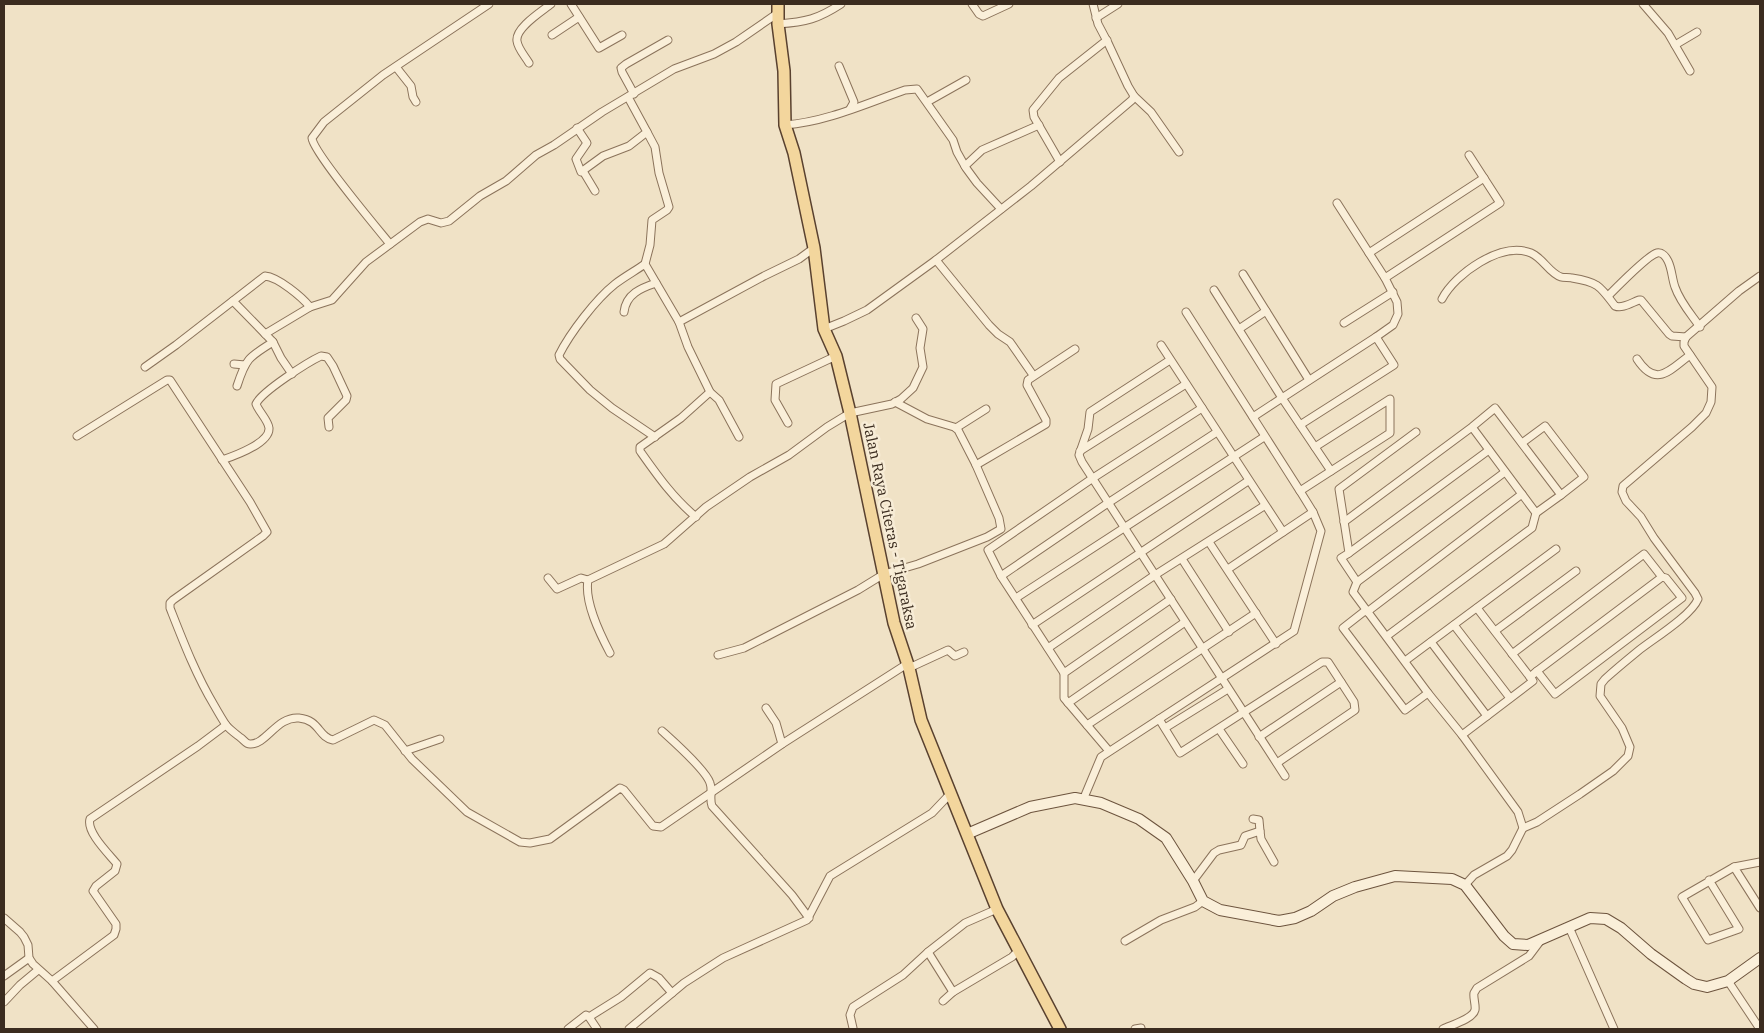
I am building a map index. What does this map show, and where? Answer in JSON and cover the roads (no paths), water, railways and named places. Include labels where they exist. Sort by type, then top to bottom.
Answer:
[{"type":"main road","name":"Jalan Raya Citeras - Tigaraksa","points":[[778,14],[784,70],[785,125],[794,153],[814,248],[824,329],[836,356],[850,413],[894,623],[908,666],[921,720],[997,909],[1060,1029]]},
{"type":"street","points":[[390,244],[314,145],[312,139],[314,134],[324,122],[396,67],[489,4]]},
{"type":"street","points":[[529,63],[517,44],[517,36],[522,28],[551,4]]},
{"type":"street","points":[[572,4],[598,48],[622,35]]},
{"type":"street","points":[[265,334],[310,307],[332,300],[357,270],[424,220],[433,220],[441,224],[449,221],[480,196],[506,181],[536,155],[674,70],[714,54],[778,14],[797,23],[820,17],[841,4]]},
{"type":"street","points":[[972,4],[979,14],[983,16],[1009,4]]},
{"type":"street","points":[[1093,4],[1098,24],[1128,86],[1134,96],[1150,112],[1179,152]]},
{"type":"street","points":[[1096,18],[1118,4]]},
{"type":"street","points":[[1643,4],[1663,27],[1690,71]]},
{"type":"street","points":[[552,35],[579,17]]},
{"type":"street","points":[[1675,45],[1697,32]]},
{"type":"street","points":[[655,437],[612,408],[590,390],[560,359],[559,355],[568,339],[601,296],[645,264],[650,245],[652,220],[669,207],[659,173],[655,147],[631,96],[621,68],[668,40]]},
{"type":"street","points":[[1060,162],[1034,117],[1033,110],[1059,78],[1107,40]]},
{"type":"street","points":[[839,66],[854,102],[850,109]]},
{"type":"street","points":[[396,67],[411,86],[412,97],[416,102]]},
{"type":"street","points":[[927,102],[966,80]]},
{"type":"street","points":[[785,125],[806,124],[821,120],[913,88],[917,89],[953,140],[965,166],[977,183],[1001,208]]},
{"type":"street","points":[[824,329],[867,310],[936,260],[1060,162],[1132,100],[1134,96]]},
{"type":"street","points":[[965,166],[982,150],[1039,125]]},
{"type":"street","points":[[578,128],[587,143],[576,160],[580,172],[603,156],[629,146],[647,132]]},
{"type":"street","points":[[1385,278],[1500,203],[1469,155]]},
{"type":"street","points":[[584,171],[595,191]]},
{"type":"street","points":[[1369,253],[1484,178]]},
{"type":"street","points":[[1253,417],[1393,326],[1398,314],[1397,302],[1393,292],[1337,204]]},
{"type":"street","points":[[679,322],[799,259],[814,248]]},
{"type":"street","points":[[1442,299],[1446,292],[1464,274],[1493,256],[1509,251],[1532,254],[1560,277],[1594,283],[1600,286],[1614,306],[1621,308],[1641,300],[1672,336],[1686,337]]},
{"type":"street","points":[[1608,296],[1642,264],[1654,254],[1659,253],[1669,263],[1679,296],[1700,326]]},
{"type":"street","points":[[936,260],[989,325],[1010,342],[1033,375]]},
{"type":"street","points":[[645,264],[679,322],[688,347],[710,392],[719,400],[739,437]]},
{"type":"street","points":[[1243,274],[1309,380]]},
{"type":"street","points":[[145,367],[266,276],[287,288],[304,300],[310,307]]},
{"type":"street","points":[[1465,886],[1474,876],[1506,856],[1512,850],[1523,828],[1537,822],[1580,794],[1613,771],[1628,756],[1630,747],[1622,728],[1600,696],[1601,684],[1638,650],[1689,612],[1698,599],[1641,518],[1626,501],[1622,492],[1624,486],[1706,413],[1711,402],[1712,388],[1684,346],[1686,337],[1739,291],[1760,276]]},
{"type":"street","points":[[624,312],[625,304],[632,294],[640,288],[656,282]]},
{"type":"street","points":[[1214,290],[1330,471]]},
{"type":"street","points":[[1344,323],[1393,292]]},
{"type":"street","points":[[233,302],[273,342],[292,374]]},
{"type":"street","points":[[1239,329],[1266,311]]},
{"type":"street","points":[[1083,800],[1101,756],[1294,631],[1321,531],[1313,512],[1186,312]]},
{"type":"street","points":[[548,578],[557,589],[581,578],[588,580],[664,544],[706,507],[750,477],[789,455],[827,427],[850,413],[877,408],[895,402],[913,388],[923,367],[920,348],[923,329],[916,318]]},
{"type":"street","points":[[1300,425],[1394,366],[1376,337]]},
{"type":"street","points":[[237,386],[245,365],[252,355],[273,342]]},
{"type":"street","points":[[1161,345],[1264,506],[1283,532]]},
{"type":"street","points":[[976,465],[1046,424],[1046,420],[1027,385],[1028,380],[1075,349]]},
{"type":"street","points":[[1637,359],[1642,367],[1658,376],[1666,373],[1690,355]]},
{"type":"street","points":[[222,460],[256,446],[269,431],[269,426],[256,404],[257,400],[292,374],[321,356],[327,357],[347,396],[346,400],[328,418],[329,427]]},
{"type":"street","points":[[788,423],[775,400],[776,384],[836,356]]},
{"type":"street","points":[[1170,360],[1090,412],[1088,429],[1080,455],[1082,462],[1285,776]]},
{"type":"street","points":[[234,364],[245,365]]},
{"type":"street","points":[[77,436],[167,380],[170,380],[250,502],[267,532],[173,600],[170,606],[187,651],[226,725],[247,743],[252,744],[260,741],[287,719],[307,719],[313,722],[328,739],[333,740],[374,720],[385,725],[405,751],[467,812],[520,842],[530,843],[550,840],[618,788],[624,790],[654,826],[658,828],[664,826],[782,744],[908,666],[948,650],[955,656],[964,652]]},
{"type":"street","points":[[1080,451],[1186,384]]},
{"type":"street","points":[[696,517],[674,497],[640,451],[640,446],[681,418],[710,392]]},
{"type":"street","points":[[1300,491],[1390,433],[1390,399],[1315,447]]},
{"type":"street","points":[[718,655],[744,648],[858,590],[884,574],[918,564],[1000,530],[1002,526],[976,465],[956,428],[927,419],[895,402]]},
{"type":"street","points":[[1109,751],[1064,698],[1064,673],[1001,576],[988,550],[1093,478],[1202,408]]},
{"type":"street","points":[[1344,522],[1495,408],[1561,495]]},
{"type":"street","points":[[956,428],[986,409]]},
{"type":"street","points":[[1387,636],[1532,528],[1536,513],[1584,477],[1545,426],[1522,443]]},
{"type":"street","points":[[1472,427],[1536,513]]},
{"type":"street","points":[[1001,576],[1108,502],[1217,432]]},
{"type":"street","points":[[1349,553],[1339,489],[1416,432]]},
{"type":"street","points":[[1016,598],[1264,437]]},
{"type":"street","points":[[1357,582],[1341,558],[1488,450]]},
{"type":"street","points":[[1505,472],[1357,582],[1353,592],[1428,693],[1462,734],[1518,812],[1523,828]]},
{"type":"street","points":[[1032,625],[1248,481]]},
{"type":"street","points":[[1428,693],[1405,710],[1343,628],[1522,494]]},
{"type":"street","points":[[1048,648],[1264,506]]},
{"type":"street","points":[[1228,569],[1313,512]]},
{"type":"street","points":[[1209,542],[1276,644]]},
{"type":"street","points":[[1405,661],[1556,549]]},
{"type":"street","points":[[1512,654],[1644,554],[1682,598],[1555,694],[1537,671]]},
{"type":"street","points":[[1182,559],[1229,632]]},
{"type":"street","points":[[1495,631],[1576,571]]},
{"type":"street","points":[[1530,677],[1662,577]]},
{"type":"street","points":[[588,580],[597,629],[610,653]]},
{"type":"street","points":[[1064,673],[1171,600]]},
{"type":"street","points":[[1462,734],[1533,681],[1477,608]]},
{"type":"street","points":[[1087,725],[1203,650],[1256,613]]},
{"type":"street","points":[[1068,703],[1186,622]]},
{"type":"street","points":[[1454,625],[1510,698]]},
{"type":"street","points":[[1431,642],[1487,716]]},
{"type":"street","points":[[1159,719],[1180,753],[1324,661],[1330,664],[1354,702],[1355,710],[1277,763]]},
{"type":"street","points":[[1259,737],[1341,682]]},
{"type":"street","points":[[1165,728],[1228,689]]},
{"type":"street","points":[[766,708],[776,723],[782,744]]},
{"type":"street","points":[[52,981],[114,934],[116,929],[116,924],[92,891],[115,871],[117,864],[90,830],[90,819],[226,725]]},
{"type":"street","points":[[1219,729],[1243,764]]},
{"type":"street","points":[[662,730],[707,776],[711,788],[712,806],[792,895],[809,918]]},
{"type":"street","points":[[405,751],[440,739]]},
{"type":"street","points":[[629,1029],[684,983],[723,958],[809,918],[830,876],[932,813],[951,793]]},
{"type":"street","points":[[967,834],[1030,807],[1075,798],[1101,803],[1139,819],[1166,838],[1203,901],[1220,910],[1279,920],[1296,918],[1334,896],[1355,887],[1394,876],[1452,879],[1465,886],[1504,936],[1513,944],[1528,945],[1590,918],[1606,919],[1621,928],[1651,954],[1668,964],[1686,979],[1701,986],[1714,986],[1728,980],[1760,958]]},
{"type":"street","points":[[1253,819],[1259,820],[1261,840],[1274,862]]},
{"type":"street","points":[[1192,881],[1218,850],[1240,846],[1245,836],[1260,831]]},
{"type":"street","points":[[1709,880],[1739,929],[1708,940],[1682,896],[1709,880],[1734,867],[1760,862]]},
{"type":"street","points":[[1734,867],[1760,908]]},
{"type":"street","points":[[1125,941],[1162,920],[1203,901]]},
{"type":"street","points":[[853,1028],[850,1015],[854,1007],[902,975],[965,923],[997,909]]},
{"type":"street","points":[[4,918],[24,937],[28,945],[29,958],[38,970],[52,981],[94,1029]]},
{"type":"street","points":[[1569,927],[1614,1029]]},
{"type":"street","points":[[1443,1029],[1459,1023],[1473,1014],[1475,1009],[1474,993],[1478,988],[1529,956],[1543,938]]},
{"type":"street","points":[[943,1001],[953,992],[1019,950]]},
{"type":"street","points":[[928,952],[953,992]]},
{"type":"street","points":[[4,976],[29,958]]},
{"type":"street","points":[[4,1002],[38,970]]},
{"type":"street","points":[[590,1017],[621,997],[650,973],[659,978],[672,993]]},
{"type":"street","points":[[1728,980],[1760,1029]]},
{"type":"street","points":[[568,1029],[586,1015],[590,1017],[597,1029]]}]
